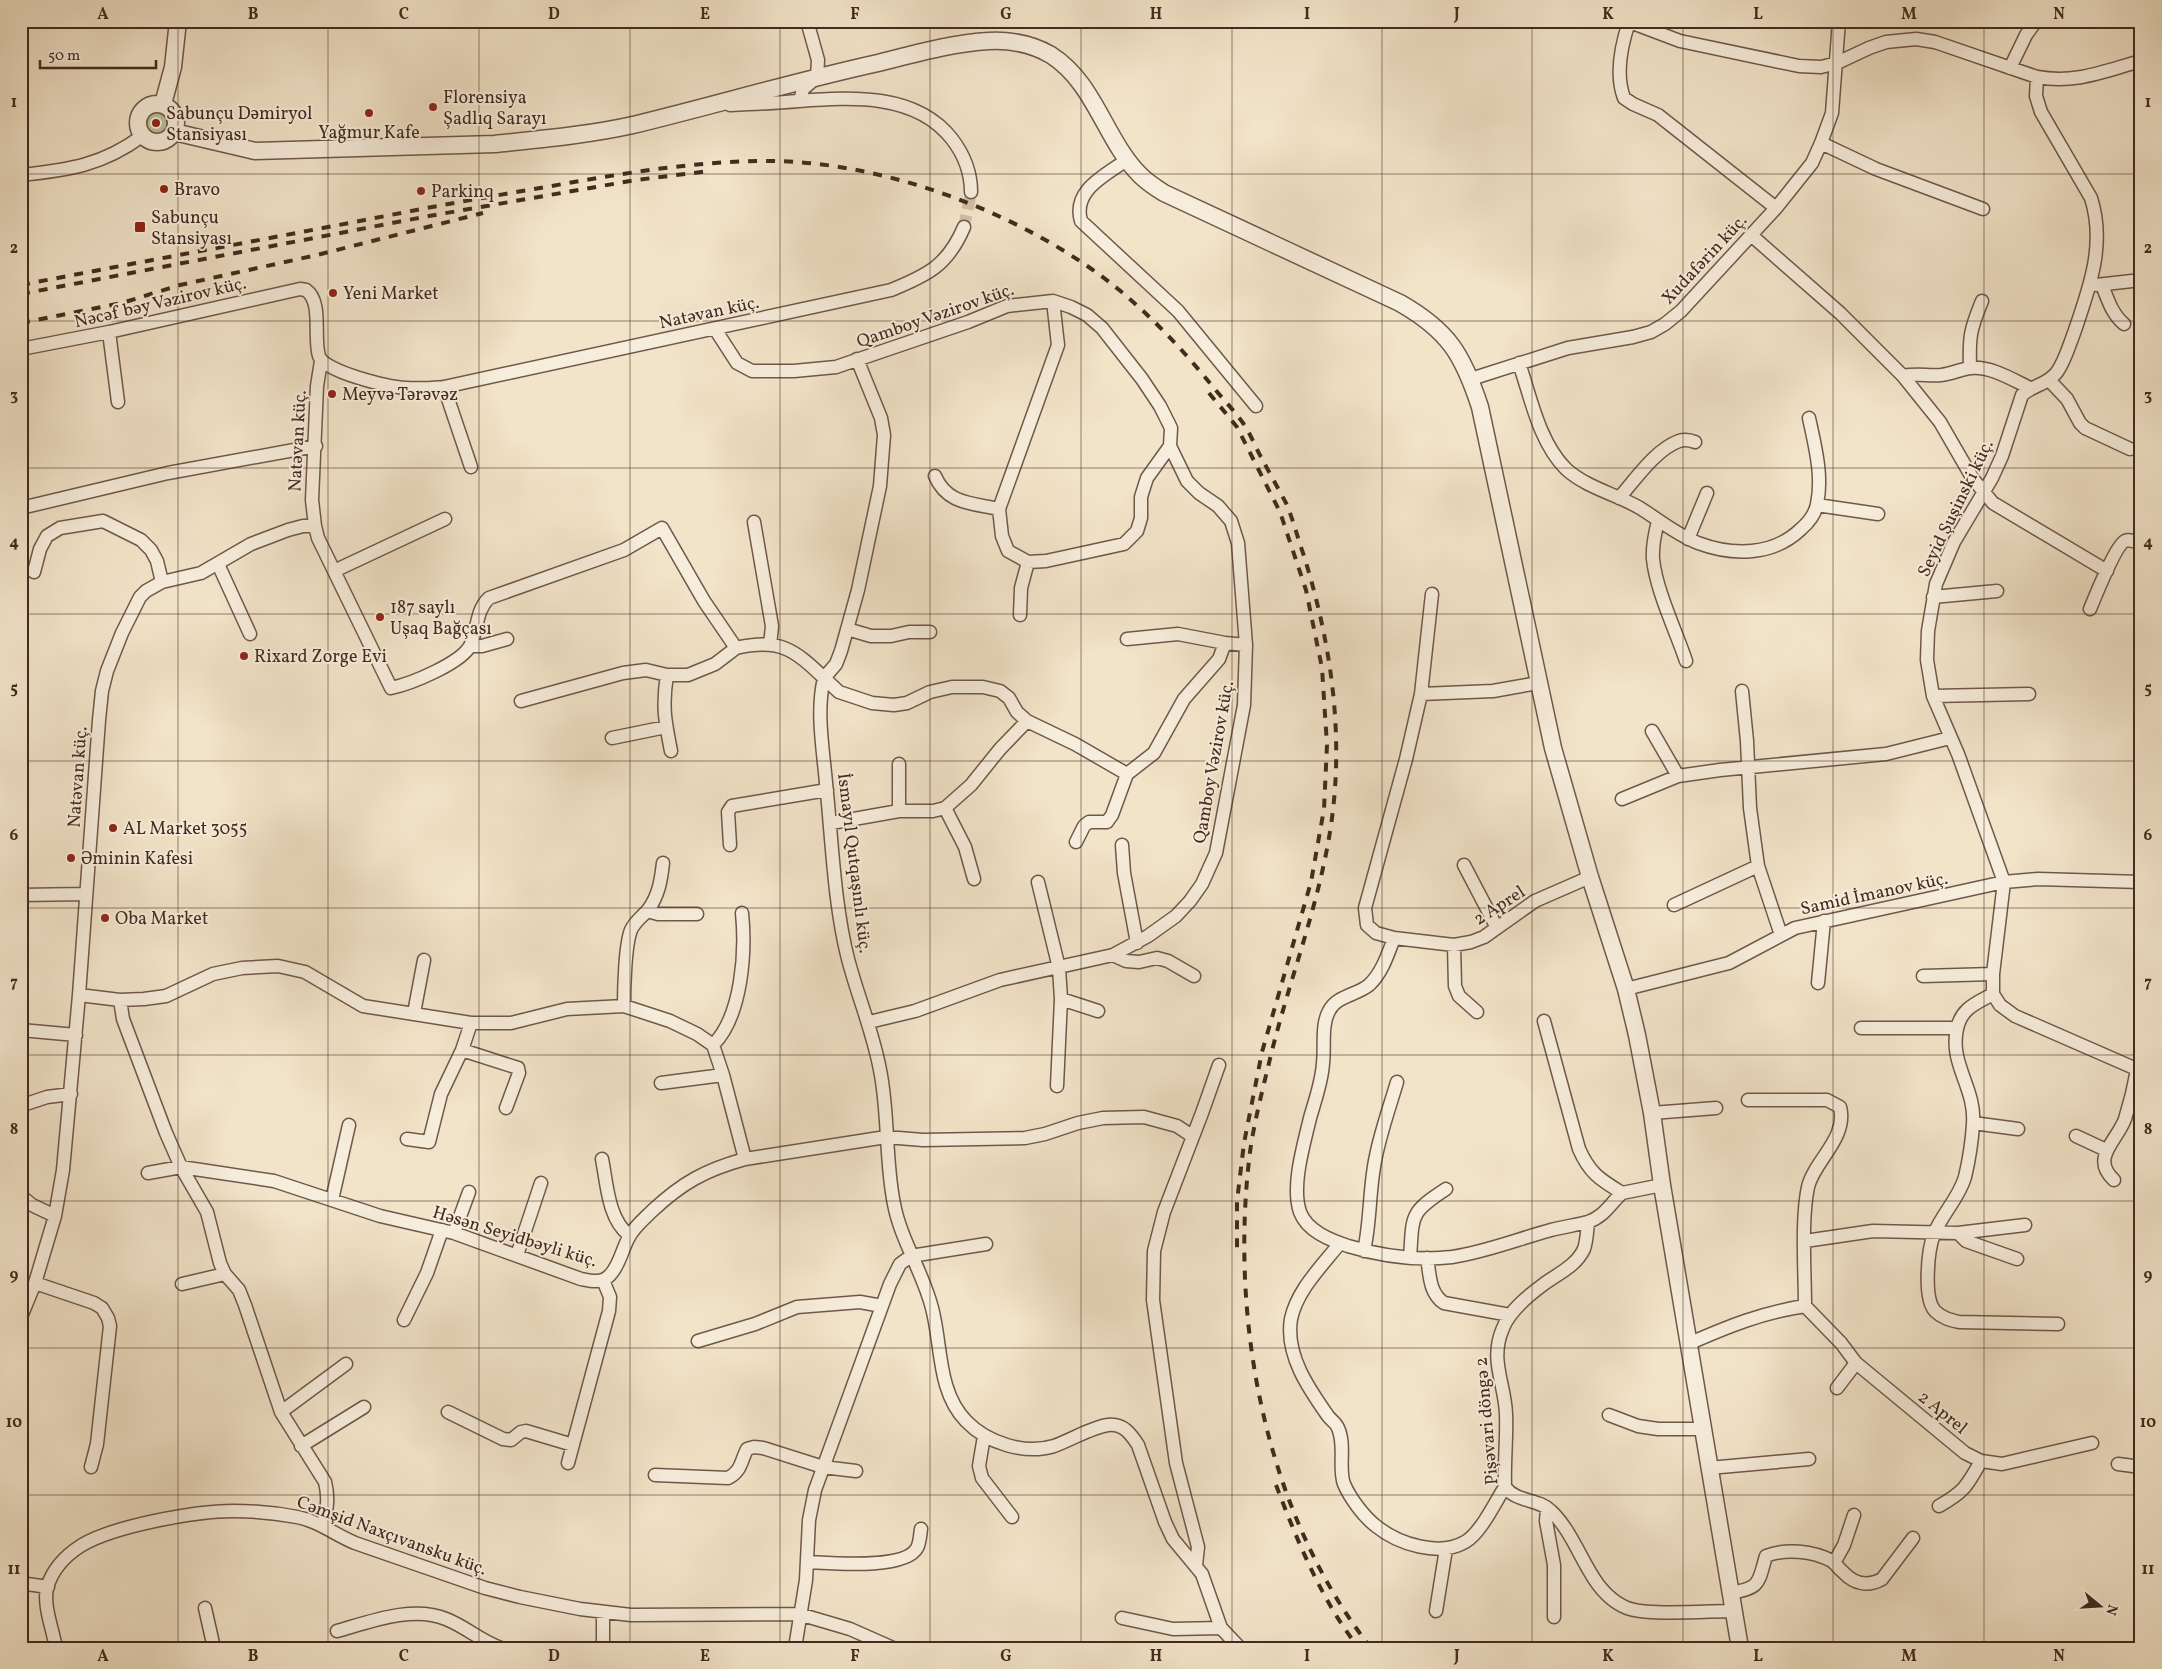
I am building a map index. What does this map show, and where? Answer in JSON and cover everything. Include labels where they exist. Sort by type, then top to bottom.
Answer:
[{"type":"street","points":[[163,104],[173,67],[178,21]]},
{"type":"street","points":[[807,21],[817,53],[817,77]]},
{"type":"street","name":"Xudafərin küç.","points":[[1471,380],[1568,348],[1633,337],[1651,332],[1681,311],[1776,208],[1801,178],[1821,143],[1832,112],[1839,21]]},
{"type":"street","points":[[2010,68],[2026,35],[2036,21]]},
{"type":"street","points":[[1776,208],[1664,119],[1624,98],[1620,75],[1623,39],[1628,22],[1680,41],[1799,66],[1821,67],[1837,63],[1886,42],[1916,39],[1935,42],[2037,77],[2054,80],[2080,79],[2141,61]]},
{"type":"street","points":[[174,132],[255,151],[495,144],[620,128],[817,77],[967,43],[1012,41],[1032,46],[1064,65],[1077,79],[1140,175],[1164,194],[1400,302],[1426,317],[1453,346],[1471,380],[1480,407],[1538,683],[1554,748],[1590,877],[1626,989],[1637,1035],[1652,1114],[1688,1344],[1740,1648]]},
{"type":"street","points":[[800,101],[803,88],[817,77]]},
{"type":"street","points":[[1902,376],[1914,374],[1939,375],[1970,368],[1990,371],[2030,388],[2049,380],[2057,374],[2062,363],[2097,285],[2095,212],[2091,198],[2037,103],[2037,77]]},
{"type":"street","points":[[705,106],[841,98],[882,102],[913,109],[943,128],[963,154],[971,179],[971,192]]},
{"type":"street","points":[[151,104],[163,104],[169,107],[175,117],[174,132],[171,137],[161,142],[151,142],[142,136],[137,121],[141,111],[151,104]]},
{"type":"street","points":[[21,175],[61,171],[100,161],[123,150],[142,136]]},
{"type":"street","points":[[1821,143],[1876,169],[1983,209]]},
{"type":"street","points":[[1128,159],[1084,192],[1080,201],[1079,212],[1082,221],[1178,311],[1256,406]]},
{"type":"street","name":"Natəvan küç.","points":[[321,361],[340,371],[377,383],[404,388],[444,387],[891,290],[917,280],[934,270],[949,256],[964,227]]},
{"type":"street","points":[[1751,235],[1840,313],[1902,376],[1940,422],[1964,465],[1993,504],[2106,571]]},
{"type":"street","points":[[2097,285],[2132,281]]},
{"type":"street","points":[[2097,285],[2117,318],[2124,324]]},
{"type":"street","name":"Nəcəf bəy Vəzirov küç.","points":[[21,350],[294,290],[306,290]]},
{"type":"street","name":"Natəvan küç.","points":[[21,1316],[35,1283],[55,1216],[63,1170],[76,1035],[102,691],[107,671],[122,633],[140,597],[146,591],[162,582],[189,577],[218,564],[251,544],[288,530],[303,526],[315,526],[312,500],[316,446],[317,386],[321,361],[317,349],[314,298],[306,290]]},
{"type":"street","points":[[1053,301],[1058,345],[999,509],[1002,536],[1008,551],[1028,562],[1046,561],[1124,544],[1137,532],[1141,518],[1141,497],[1147,478],[1170,446]]},
{"type":"street","name":"Qamboy Vəzirov küç.","points":[[715,329],[737,363],[752,371],[794,371],[836,367],[968,322],[1008,306],[1053,301],[1087,315],[1102,328],[1160,406],[1171,428],[1170,446],[1187,481],[1199,493],[1218,506],[1231,521],[1238,544],[1246,644],[1244,705],[1216,853],[1202,884],[1190,901],[1176,916],[1137,943],[1113,955],[1000,980],[915,1011],[869,1022]]},
{"type":"street","points":[[1970,368],[1969,339],[1971,326],[1982,301]]},
{"type":"street","points":[[109,332],[118,402]]},
{"type":"street","points":[[824,678],[836,664],[847,629],[858,590],[880,486],[884,436],[881,418],[857,359]]},
{"type":"street","points":[[1519,363],[1539,423],[1552,452],[1572,474],[1597,489],[1640,508],[1688,539],[1736,552],[1752,552],[1776,547],[1798,533],[1810,521],[1817,505],[1819,478],[1809,418]]},
{"type":"street","points":[[2049,380],[2067,399],[2080,423],[2085,428],[2130,449]]},
{"type":"street","points":[[444,387],[471,467]]},
{"type":"street","name":"Seyid Şuşinski küç.","points":[[1994,994],[1993,974],[2004,882],[1958,754],[1933,696],[1927,660],[1928,631],[1932,596],[1943,564],[2002,456],[2022,395],[2030,388]]},
{"type":"street","points":[[1619,498],[1645,467],[1665,450],[1679,441],[1695,442]]},
{"type":"street","points":[[21,508],[168,472],[316,446]]},
{"type":"street","points":[[935,476],[940,488],[952,498],[999,509]]},
{"type":"street","points":[[1688,539],[1707,493]]},
{"type":"street","points":[[1817,505],[1878,514]]},
{"type":"street","points":[[334,570],[445,519]]},
{"type":"street","points":[[34,572],[40,549],[47,536],[60,528],[103,521],[141,540],[151,550],[157,561],[162,582]]},
{"type":"street","points":[[1658,521],[1654,538],[1653,558],[1658,580],[1686,661]]},
{"type":"street","points":[[754,522],[772,626],[770,645]]},
{"type":"street","points":[[315,526],[391,688],[430,674],[461,656],[471,646],[480,613],[489,598],[624,550],[662,528],[704,601],[736,648]]},
{"type":"street","points":[[2090,609],[2106,571],[2122,543],[2128,540],[2141,544]]},
{"type":"street","points":[[1020,615],[1021,588],[1028,562]]},
{"type":"street","points":[[218,564],[250,634]]},
{"type":"street","points":[[1932,596],[1997,591]]},
{"type":"street","points":[[1432,594],[1421,694],[1492,691],[1538,683]]},
{"type":"street","points":[[847,629],[870,636],[930,632]]},
{"type":"street","points":[[1127,639],[1178,634],[1225,643],[1246,644]]},
{"type":"street","points":[[471,646],[482,646],[507,639]]},
{"type":"street","points":[[521,701],[623,673],[646,670],[667,675],[688,675],[715,664],[736,648],[758,643],[779,646],[802,656],[839,692],[872,703],[894,705],[907,702],[930,692],[952,687],[983,686],[1000,691],[1009,698],[1017,712],[1026,721],[1075,744],[1127,774]]},
{"type":"street","points":[[1076,842],[1084,826],[1089,822],[1107,822],[1112,815],[1127,774],[1154,754],[1184,700],[1219,659],[1225,643]]},
{"type":"street","points":[[667,675],[663,696],[663,713],[671,751]]},
{"type":"street","name":"İsmayıl Qutqaşınlı küç.","points":[[824,678],[820,692],[820,711],[839,906],[848,959],[869,1022],[881,1072],[889,1175],[894,1207],[911,1256],[927,1290],[933,1311],[939,1356],[951,1399],[965,1420],[984,1436],[995,1442],[1035,1448],[1052,1446],[1109,1425],[1124,1428],[1131,1434],[1138,1445],[1165,1522],[1173,1539],[1196,1565],[1208,1587],[1221,1628],[1240,1648]]},
{"type":"street","points":[[1742,691],[1758,866],[1781,935]]},
{"type":"street","name":"2 Aprel","points":[[1421,694],[1406,759],[1365,908],[1367,925],[1376,933],[1394,938],[1454,945],[1472,942],[1484,937],[1535,901],[1590,877]]},
{"type":"street","points":[[1933,696],[2029,694]]},
{"type":"street","points":[[830,823],[899,811],[933,811],[945,808],[971,785],[1026,721]]},
{"type":"street","points":[[612,738],[666,727]]},
{"type":"street","points":[[1652,731],[1678,776]]},
{"type":"street","points":[[1622,800],[1678,776],[1748,767],[1886,754],[1950,738]]},
{"type":"street","points":[[898,764],[899,811]]},
{"type":"street","points":[[730,845],[728,812],[732,806],[827,790]]},
{"type":"street","points":[[945,808],[965,847],[974,879]]},
{"type":"street","points":[[1122,844],[1124,873],[1137,943]]},
{"type":"street","points":[[624,1006],[624,984],[630,933],[634,923],[647,911],[655,899],[660,887],[663,863]]},
{"type":"street","points":[[1464,865],[1497,928]]},
{"type":"street","points":[[1674,905],[1758,866]]},
{"type":"street","name":"Samid İmanov küç.","points":[[1626,989],[1729,963],[1795,928],[2004,882],[2038,879],[2141,882]]},
{"type":"street","points":[[1038,882],[1059,968],[1060,999],[1057,1086]]},
{"type":"street","points":[[21,895],[86,894]]},
{"type":"street","points":[[647,911],[658,914],[697,914]]},
{"type":"street","points":[[713,1045],[725,1029],[737,996],[745,941],[742,913]]},
{"type":"street","points":[[1818,983],[1824,921]]},
{"type":"street","points":[[1394,938],[1379,972],[1370,984],[1361,991],[1333,1004],[1328,1012],[1325,1026],[1323,1066],[1302,1155],[1297,1194],[1300,1212],[1309,1225],[1321,1235],[1364,1251],[1410,1258],[1454,1257],[1552,1229],[1597,1219],[1608,1211],[1622,1193],[1662,1185]]},
{"type":"street","points":[[1454,945],[1455,986],[1459,996],[1477,1012]]},
{"type":"street","points":[[1113,955],[1126,961],[1139,962],[1157,958],[1168,961],[1194,976]]},
{"type":"street","points":[[414,1013],[424,960]]},
{"type":"street","points":[[79,996],[120,1000],[166,996],[213,974],[242,968],[278,966],[305,972],[363,1006],[471,1023],[511,1023],[567,1009],[624,1006],[670,1021],[697,1034],[713,1045],[723,1074],[745,1159]]},
{"type":"street","points":[[1923,976],[1993,974]]},
{"type":"street","points":[[2058,1324],[1959,1322],[1945,1319],[1934,1310],[1930,1300],[1929,1260],[1934,1233],[1965,1178],[1973,1123],[1973,1107],[1969,1090],[1956,1059],[1957,1028],[1967,1008],[1994,994],[2000,1005],[2015,1016],[2139,1071],[2124,1122],[2106,1150],[2104,1166],[2106,1173],[2114,1180]]},
{"type":"street","points":[[1060,999],[1098,1011]]},
{"type":"street","points":[[120,1000],[123,1019],[166,1134],[181,1167],[207,1212],[220,1263],[225,1274],[239,1290],[281,1412],[325,1482],[328,1507],[323,1525]]},
{"type":"street","points":[[1544,1021],[1579,1149],[1586,1165],[1598,1178],[1622,1193]]},
{"type":"street","points":[[407,1139],[429,1142],[441,1094],[462,1050],[471,1023]]},
{"type":"street","points":[[1860,1028],[1957,1028]]},
{"type":"street","points":[[21,1030],[76,1035]]},
{"type":"street","points":[[462,1050],[518,1068],[519,1073],[506,1108]]},
{"type":"street","points":[[1196,1565],[1198,1547],[1176,1463],[1153,1300],[1152,1274],[1154,1251],[1164,1212],[1202,1113],[1218,1065]]},
{"type":"street","points":[[661,1083],[723,1074]]},
{"type":"street","points":[[1364,1251],[1369,1224],[1371,1188],[1376,1155],[1397,1082]]},
{"type":"street","points":[[26,1104],[46,1098],[71,1094]]},
{"type":"street","points":[[1688,1344],[1740,1321],[1776,1311],[1805,1306],[1805,1241],[1808,1186],[1814,1173],[1828,1154],[1840,1125],[1842,1115],[1840,1107],[1834,1102],[1827,1100],[1748,1100]]},
{"type":"street","points":[[1652,1114],[1716,1108]]},
{"type":"street","name":"Həsən Seyidbəyli küç.","points":[[148,1172],[181,1167],[274,1181],[380,1216],[448,1231],[581,1279],[594,1281],[603,1280],[615,1267],[629,1235],[675,1190],[696,1177],[726,1164],[745,1159],[886,1138],[923,1140],[1025,1138],[1103,1118],[1144,1117],[1177,1126],[1192,1136]]},
{"type":"street","points":[[1973,1123],[2018,1129]]},
{"type":"street","points":[[332,1200],[349,1125]]},
{"type":"street","points":[[2076,1136],[2106,1150]]},
{"type":"street","points":[[602,1159],[613,1211],[622,1230],[629,1235]]},
{"type":"street","points":[[517,1255],[541,1183]]},
{"type":"street","points":[[1410,1258],[1412,1222],[1417,1210],[1424,1203],[1446,1189]]},
{"type":"street","points":[[404,1320],[469,1192]]},
{"type":"street","points":[[21,1196],[38,1208],[55,1216]]},
{"type":"street","name":"Pişəvari döngə 2","points":[[1588,1222],[1587,1238],[1583,1250],[1572,1265],[1543,1285],[1510,1315],[1499,1338],[1497,1368],[1506,1412],[1505,1487],[1511,1495],[1547,1508],[1560,1521],[1598,1585],[1612,1600],[1629,1609],[1648,1612],[1733,1611]]},
{"type":"street","points":[[1805,1241],[1873,1231],[1958,1233],[2025,1225]]},
{"type":"street","points":[[1958,1233],[1966,1241],[2017,1258]]},
{"type":"street","points":[[1340,1243],[1298,1297],[1291,1320],[1291,1348],[1300,1372],[1329,1417],[1338,1426],[1342,1441],[1343,1483],[1358,1506],[1376,1526],[1395,1537],[1419,1546],[1446,1549],[1466,1542],[1476,1533],[1505,1487]]},
{"type":"street","points":[[795,1648],[808,1562],[809,1520],[822,1467],[882,1306],[900,1264],[911,1256],[986,1244]]},
{"type":"street","points":[[1427,1258],[1432,1290],[1436,1298],[1444,1303],[1510,1315]]},
{"type":"street","points":[[182,1284],[225,1274]]},
{"type":"street","points":[[568,1462],[609,1311],[610,1297],[603,1280]]},
{"type":"street","points":[[35,1283],[94,1303],[102,1308],[108,1318],[109,1339],[97,1444],[91,1467]]},
{"type":"street","points":[[698,1341],[755,1324],[797,1308],[860,1302],[882,1306]]},
{"type":"street","name":"2 Aprel","points":[[1805,1306],[1841,1343],[1856,1363],[1965,1453],[1981,1461],[2002,1464],[2092,1443]]},
{"type":"street","points":[[1837,1388],[1856,1363]]},
{"type":"street","points":[[281,1412],[346,1364]]},
{"type":"street","points":[[301,1446],[364,1407]]},
{"type":"street","points":[[448,1412],[503,1439],[511,1440],[526,1430],[573,1444]]},
{"type":"street","points":[[1609,1415],[1638,1426],[1658,1429],[1703,1429]]},
{"type":"street","points":[[984,1436],[979,1466],[982,1478],[1012,1517]]},
{"type":"street","points":[[655,1475],[728,1478],[740,1470],[747,1449],[754,1447],[822,1467],[856,1471]]},
{"type":"street","points":[[1709,1468],[1809,1459]]},
{"type":"street","points":[[1939,1506],[1958,1495],[1966,1487],[1981,1461]]},
{"type":"street","points":[[2118,1464],[2141,1466]]},
{"type":"street","points":[[1547,1508],[1546,1521],[1554,1565],[1554,1617]]},
{"type":"street","name":"Cəmşid Naxçıvansku küç.","points":[[56,1648],[46,1599],[53,1573],[66,1557],[82,1546],[128,1529],[166,1519],[232,1511],[297,1517],[323,1525],[343,1538],[355,1543],[452,1577],[520,1597],[603,1613],[631,1615],[799,1614],[850,1629],[893,1648]]},
{"type":"street","points":[[1834,1563],[1844,1545],[1854,1515]]},
{"type":"street","points":[[808,1562],[877,1564],[910,1556],[917,1548],[921,1529]]},
{"type":"street","points":[[1730,1594],[1747,1591],[1754,1587],[1760,1579],[1766,1556],[1775,1552],[1797,1552],[1817,1555],[1834,1563],[1850,1579],[1862,1584],[1875,1583],[1882,1579],[1913,1538]]},
{"type":"street","points":[[1436,1611],[1446,1549]]},
{"type":"street","points":[[21,1587],[27,1584],[48,1587]]},
{"type":"street","points":[[206,1608],[214,1648]]},
{"type":"street","points":[[603,1613],[603,1648]]},
{"type":"street","points":[[337,1631],[402,1615],[421,1614],[446,1619],[487,1643],[501,1648]]},
{"type":"street","points":[[1122,1618],[1173,1629],[1221,1628]]},
{"type":"green space","name":"Sabunçu Dəmiryol Stansiyası","points":[[156,112],[164,115],[167,123],[164,131],[156,134],[148,131],[145,123],[148,115]]},
{"type":"tunnel","points":[[964,227],[971,192]]},
{"type":"railway","points":[[21,285],[427,208],[598,178],[694,165],[768,161],[813,163],[907,182],[953,197],[998,216],[1042,238],[1082,262],[1118,289],[1166,333],[1243,423],[1286,503],[1312,584],[1327,647],[1335,712],[1336,777],[1333,810],[1322,874],[1277,1031],[1254,1130],[1250,1152],[1245,1216],[1245,1281],[1251,1347],[1263,1412],[1281,1476],[1304,1537],[1335,1595],[1371,1648]]},
{"type":"railway","points":[[21,294],[429,216],[636,180],[710,171]]},
{"type":"railway","points":[[21,323],[122,303],[180,285],[317,255],[483,213]]},
{"type":"railway","points":[[1209,393],[1237,427],[1280,512],[1306,590],[1322,668],[1327,745],[1324,809],[1311,882],[1262,1052],[1244,1143],[1237,1201],[1237,1249]]},
{"type":"railway","points":[[1276,1485],[1302,1549],[1322,1591],[1333,1611],[1359,1648]]},
{"type":"place","name":"Florensiya Şadlıq Sarayı","points":[[433,107]]},
{"type":"place","name":"Yağmur Kafe","points":[[369,113]]},
{"type":"place","name":"Sabunçu Dəmiryol Stansiyası","points":[[156,123]]},
{"type":"place","name":"Bravo","points":[[164,189]]},
{"type":"place","name":"Parkinq","points":[[421,191]]},
{"type":"place","name":"Sabunçu Stansiyası","points":[[140,227]]},
{"type":"place","name":"Yeni Market","points":[[333,293]]},
{"type":"place","name":"Meyvə Tərəvəz","points":[[332,394]]},
{"type":"place","name":"187 saylı Uşaq Bağçası","points":[[380,617]]},
{"type":"place","name":"Rixard Zorge Evi","points":[[244,656]]},
{"type":"place","name":"AL Market 3055","points":[[113,828]]},
{"type":"place","name":"Əminin Kafesi","points":[[71,858]]},
{"type":"place","name":"Oba Market","points":[[105,918]]}]
